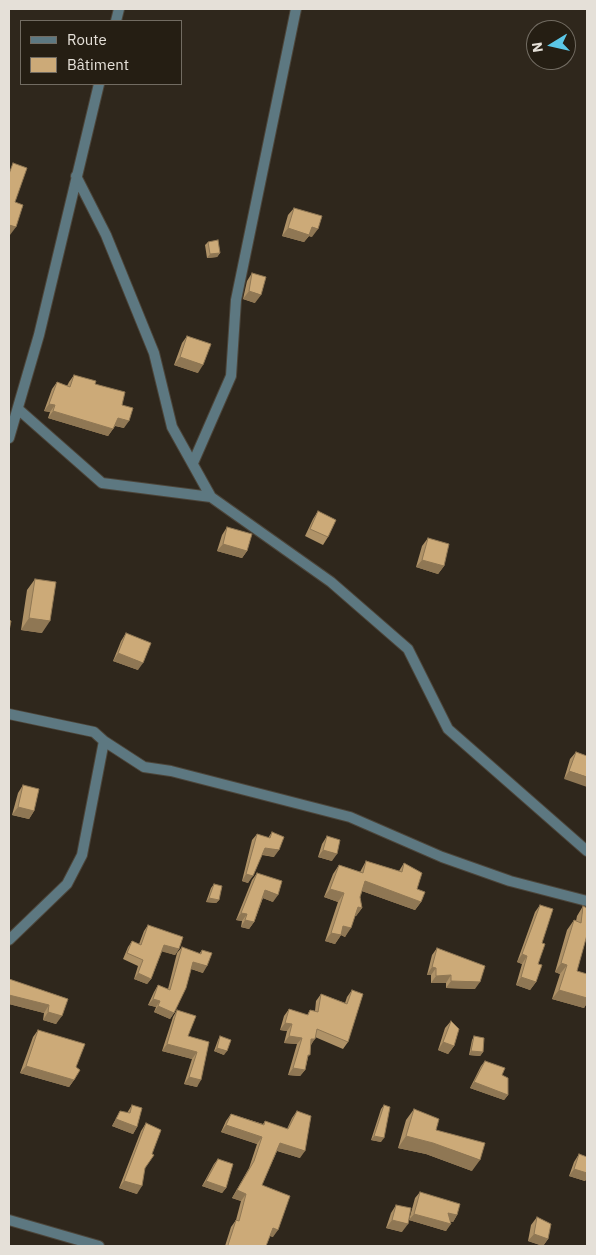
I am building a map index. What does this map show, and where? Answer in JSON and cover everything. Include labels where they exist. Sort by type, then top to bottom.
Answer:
[{"type":"street","points":[[193,463],[231,376],[236,300],[296,9]]},
{"type":"street","points":[[9,438],[39,336],[99,85]]},
{"type":"street","points":[[76,176],[106,235],[154,353],[172,427],[211,496],[331,582],[408,649],[448,729],[587,851]]},
{"type":"street","points":[[18,408],[102,483],[211,496]]},
{"type":"street","points":[[9,714],[94,732],[144,768],[171,771],[350,817],[442,857],[484,872],[587,901]]},
{"type":"street","points":[[9,940],[67,884],[82,855],[104,741]]},
{"type":"street","points":[[9,1220],[99,1246]]},
{"type":"building","points":[[13,163],[27,168],[15,202],[23,205],[16,227],[9,225],[9,174]]},
{"type":"building","points":[[294,208],[322,216],[318,229],[312,227],[309,235],[288,228]]},
{"type":"building","points":[[218,240],[220,253],[210,254],[208,242]]},
{"type":"building","points":[[252,273],[266,277],[261,295],[249,291]]},
{"type":"building","points":[[187,336],[211,344],[203,365],[180,357]]},
{"type":"building","points":[[74,375],[96,381],[95,384],[125,392],[122,405],[133,408],[129,421],[118,418],[113,429],[53,411],[55,405],[49,404],[57,382],[70,387]]},
{"type":"building","points":[[318,511],[336,520],[328,537],[310,529]]},
{"type":"building","points":[[227,527],[252,534],[247,551],[223,544]]},
{"type":"building","points":[[428,538],[449,544],[444,566],[422,560]]},
{"type":"building","points":[[35,579],[56,582],[50,621],[29,618]]},
{"type":"building","points":[[126,633],[151,643],[143,663],[118,653]]},
{"type":"building","points":[[576,752],[587,756],[587,777],[569,771]]},
{"type":"building","points":[[23,785],[39,789],[34,811],[18,807]]},
{"type":"building","points":[[272,832],[284,837],[279,850],[265,848],[253,876],[246,874],[257,834],[270,838]]},
{"type":"building","points":[[327,836],[340,840],[337,854],[323,850]]},
{"type":"building","points":[[366,861],[402,872],[404,863],[422,873],[417,889],[425,892],[421,902],[365,881],[360,897],[362,908],[358,907],[351,928],[343,926],[341,935],[331,933],[344,893],[330,889],[339,865],[363,873]]},
{"type":"building","points":[[257,873],[282,881],[278,895],[265,890],[254,922],[245,920],[247,914],[241,913]]},
{"type":"building","points":[[214,884],[222,886],[219,900],[209,898]]},
{"type":"building","points":[[540,905],[553,909],[542,943],[545,944],[538,964],[542,965],[536,982],[521,977],[527,956],[522,954]]},
{"type":"building","points":[[583,906],[587,908],[587,935],[577,971],[587,974],[587,998],[559,990],[567,965],[561,963],[574,920],[581,923]]},
{"type":"building","points":[[148,925],[183,937],[179,949],[164,945],[151,979],[138,973],[143,960],[127,953],[132,941],[141,945]]},
{"type":"building","points":[[182,947],[201,954],[202,950],[212,953],[207,966],[193,962],[186,988],[174,1013],[158,1006],[160,1001],[153,999],[158,985],[170,990]]},
{"type":"building","points":[[437,948],[485,966],[480,982],[451,981],[451,975],[436,976],[436,968],[432,967]]},
{"type":"building","points":[[9,979],[68,999],[62,1016],[48,1012],[49,1005],[9,995]]},
{"type":"building","points":[[352,990],[363,994],[348,1042],[317,1029],[315,1039],[311,1039],[310,1055],[308,1055],[305,1070],[293,1068],[302,1038],[289,1036],[292,1024],[285,1023],[289,1009],[308,1015],[310,1010],[318,1012],[321,994],[347,1004]]},
{"type":"building","points":[[177,1010],[196,1016],[188,1036],[209,1042],[201,1080],[189,1077],[197,1052],[167,1044]]},
{"type":"building","points":[[451,1021],[459,1029],[454,1046],[443,1042]]},
{"type":"building","points":[[38,1030],[85,1044],[76,1067],[80,1070],[74,1080],[26,1066]]},
{"type":"building","points":[[220,1036],[231,1040],[227,1051],[217,1048]]},
{"type":"building","points":[[474,1036],[484,1038],[483,1052],[471,1051]]},
{"type":"building","points":[[485,1061],[505,1068],[502,1075],[508,1078],[508,1095],[474,1082]]},
{"type":"building","points":[[132,1105],[142,1108],[137,1127],[116,1119],[120,1111],[130,1113]]},
{"type":"building","points":[[384,1105],[390,1107],[384,1138],[374,1136]]},
{"type":"building","points":[[414,1109],[439,1119],[436,1130],[485,1143],[480,1160],[433,1143],[406,1136]]},
{"type":"building","points":[[297,1111],[311,1116],[305,1151],[280,1143],[262,1185],[290,1196],[278,1230],[273,1228],[266,1246],[228,1245],[236,1220],[239,1221],[246,1194],[237,1190],[254,1161],[262,1137],[226,1125],[231,1114],[264,1125],[265,1121],[288,1129]]},
{"type":"building","points":[[146,1123],[161,1130],[152,1154],[154,1155],[145,1168],[142,1186],[124,1181]]},
{"type":"building","points":[[579,1154],[587,1157],[587,1173],[574,1169]]},
{"type":"building","points":[[218,1159],[233,1164],[226,1188],[206,1181]]},
{"type":"building","points":[[420,1192],[460,1204],[457,1215],[448,1213],[451,1224],[414,1214]]},
{"type":"building","points":[[396,1205],[411,1208],[408,1224],[392,1220]]},
{"type":"building","points":[[537,1217],[551,1224],[548,1239],[534,1234]]}]
